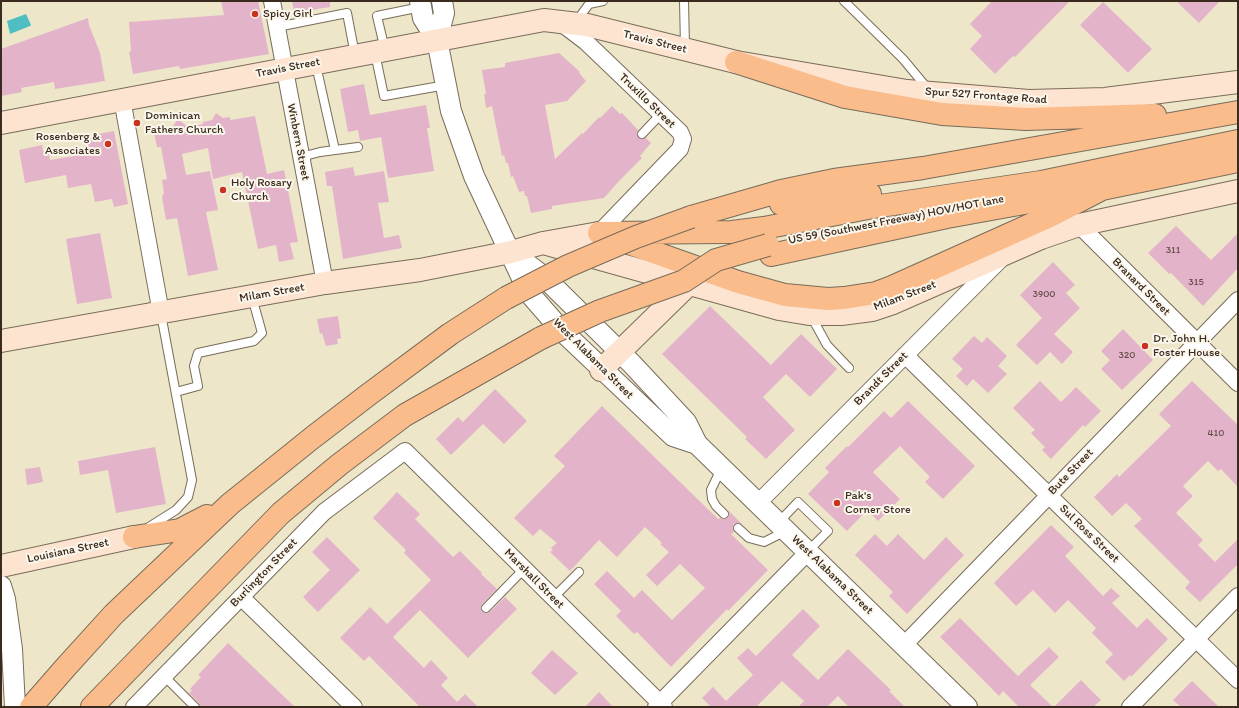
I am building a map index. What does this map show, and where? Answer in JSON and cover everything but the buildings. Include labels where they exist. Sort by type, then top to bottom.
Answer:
[{"type":"highway","points":[[736,62],[845,97],[942,114],[1026,120],[1236,119]]},
{"type":"highway","points":[[31,707],[114,614],[230,504],[368,395],[450,334],[506,298],[568,266],[636,237],[691,217],[782,197],[834,180],[923,168],[1236,119]]},
{"type":"highway","name":"US 59 (Southwest Freeway) HOV/HOT lane","points":[[92,707],[281,512],[340,464],[405,415],[541,338],[600,311],[687,283],[716,260],[770,250],[810,234],[1018,197],[1041,182],[1238,141]]},
{"type":"highway","points":[[770,250],[1102,189],[1238,161]]},
{"type":"highway","points":[[599,233],[732,232],[764,228],[873,207],[1041,182]]},
{"type":"highway","points":[[599,233],[738,282],[785,295],[828,299],[844,298],[876,293],[892,287],[1050,216],[1102,189]]},
{"type":"highway","points":[[134,536],[180,530],[230,504]]},
{"type":"main road","name":"Travis Street","points":[[1,123],[544,20],[587,25],[736,62]]},
{"type":"main road","name":"Spur 527 Frontage Road","points":[[736,62],[906,91],[1029,101],[1104,99],[1238,82]]},
{"type":"main road","name":"Milam Street","points":[[543,243],[779,309],[810,314],[841,314],[872,310],[915,295],[1041,238],[1079,225],[1238,191]]},
{"type":"main road","name":"Milam Street","points":[[1,341],[325,283],[420,270],[510,252],[543,243],[599,233]]},
{"type":"main road","points":[[602,370],[687,283]]},
{"type":"main road","name":"Louisiana Street","points":[[1,566],[134,536]]},
{"type":"street","name":"Winbern Street","points":[[272,1],[325,283]]},
{"type":"street","points":[[437,40],[444,13],[442,1]]},
{"type":"street","points":[[420,4],[423,18],[437,40]]},
{"type":"street","name":"Truxillo Street","points":[[544,20],[565,26],[586,42],[680,132],[683,139],[680,149],[599,233]]},
{"type":"street","name":"West Alabama Street","points":[[437,40],[451,111],[474,176],[529,293],[562,331],[673,436],[697,444]]},
{"type":"street","points":[[122,99],[161,313]]},
{"type":"street","name":"Branard Street","points":[[1079,225],[1238,383]]},
{"type":"street","name":"West Alabama Street","points":[[510,252],[543,276],[686,422],[697,444],[967,707]]},
{"type":"street","name":"Brandt Street","points":[[758,503],[1005,254]]},
{"type":"street","name":"Bute Street","points":[[904,645],[1238,300]]},
{"type":"street","name":"Sul Ross Street","points":[[905,355],[1238,680]]},
{"type":"street","name":"Marshall Street","points":[[406,451],[660,706]]},
{"type":"street","name":"Burlington Street","points":[[134,707],[324,512],[406,451]]},
{"type":"street","points":[[660,706],[808,552]]},
{"type":"street","points":[[1,586],[5,599],[12,649],[15,707]]},
{"type":"street","points":[[1130,707],[1238,596]]},
{"type":"street","points":[[241,597],[354,707]]},
{"type":"lane","points":[[575,23],[589,4],[603,1]]},
{"type":"lane","points":[[684,1],[685,49]]},
{"type":"lane","points":[[844,1],[903,59],[931,93]]},
{"type":"lane","points":[[371,52],[377,16],[420,4]]},
{"type":"lane","points":[[277,27],[347,12],[371,52],[384,96],[446,85]]},
{"type":"lane","points":[[316,63],[335,150]]},
{"type":"lane","points":[[642,134],[661,114]]},
{"type":"lane","points":[[301,157],[320,152],[358,147]]},
{"type":"lane","points":[[176,392],[198,386],[194,366],[198,353],[254,341],[262,333],[252,296]]},
{"type":"lane","points":[[134,536],[176,510],[188,497],[192,480],[161,313]]},
{"type":"lane","points":[[810,314],[827,345],[849,368]]},
{"type":"lane","points":[[722,468],[711,490],[712,499],[716,506],[724,514]]},
{"type":"lane","points":[[738,528],[749,538],[764,542],[782,527],[798,502],[828,531],[808,552]]},
{"type":"lane","points":[[486,608],[524,569]]},
{"type":"lane","points":[[553,598],[579,572]]},
{"type":"lane","points":[[164,676],[195,707]]},
{"type":"water","points":[[26,14],[31,25],[10,34],[7,21]]},
{"type":"place","name":"Spicy Girl","points":[[255,14]]},
{"type":"place","name":"Dominican Fathers Church","points":[[137,123]]},
{"type":"place","name":"Rosenberg & Associates","points":[[108,144]]},
{"type":"place","name":"Holy Rosary Church","points":[[223,190]]},
{"type":"place","name":"Dr. John H. Foster House","points":[[1145,346]]},
{"type":"place","name":"Pak's Corner Store","points":[[837,503]]}]
